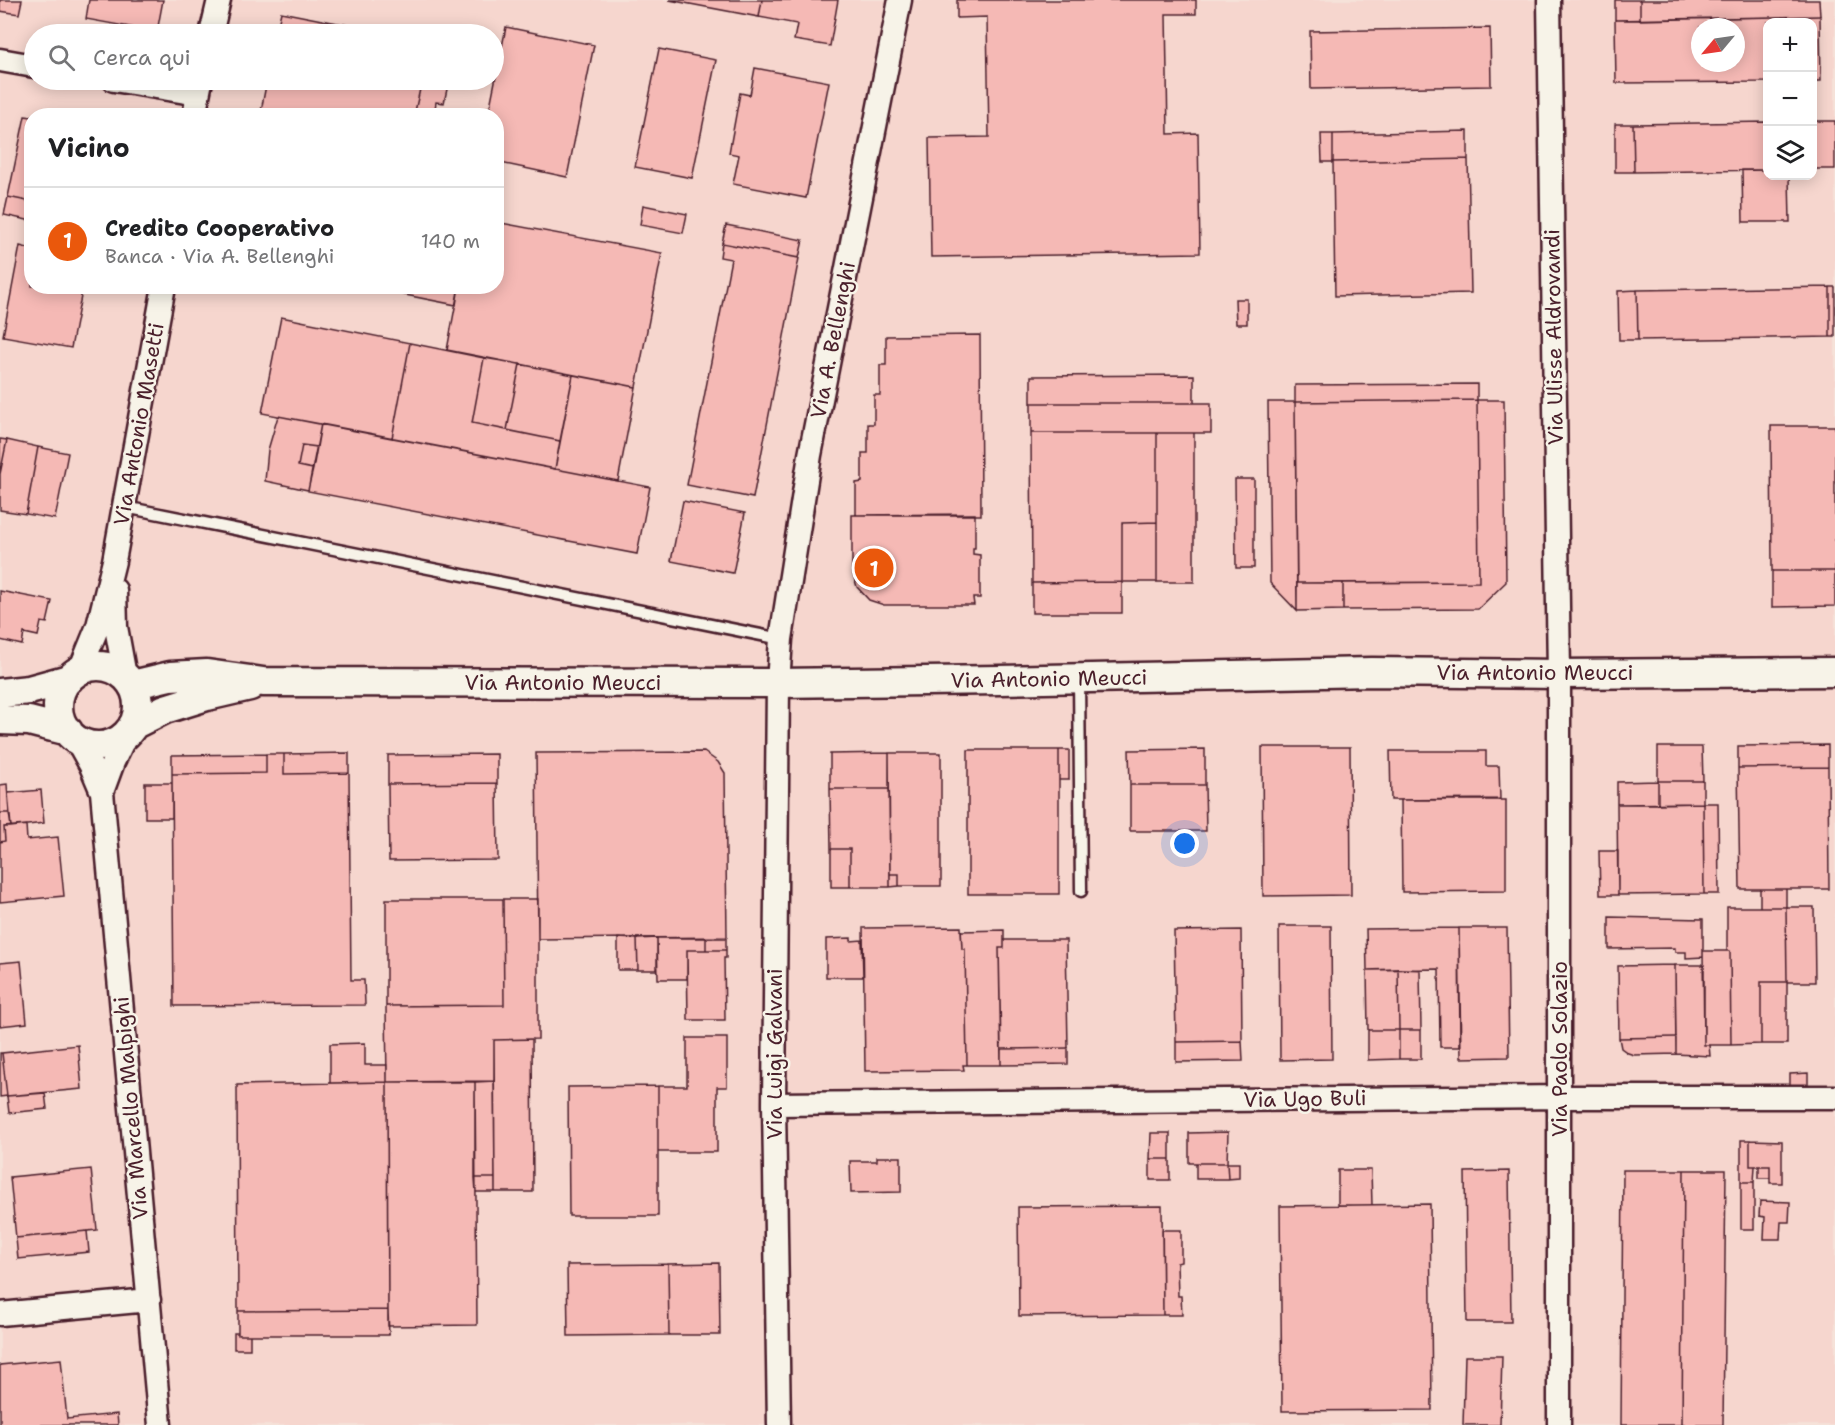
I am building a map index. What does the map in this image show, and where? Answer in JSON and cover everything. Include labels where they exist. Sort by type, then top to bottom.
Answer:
[{"type":"street","points":[[213,24],[219,0]]},
{"type":"street","name":"Via A. Bellenghi","points":[[778,683],[781,639],[810,455],[900,0]]},
{"type":"street","name":"Via Ulisse Aldrovandi","points":[[1549,0],[1559,674]]},
{"type":"street","points":[[0,60],[24,64]]},
{"type":"street","points":[[166,90],[198,96]]},
{"type":"street","name":"Via Antonio Masetti","points":[[75,674],[98,626],[114,561],[163,294]]},
{"type":"street","name":"Via Antonio Masetti","points":[[114,561],[116,627],[129,680]]},
{"type":"street","points":[[0,693],[29,690],[91,666],[103,666],[115,669],[129,680],[137,696],[138,708],[130,730],[111,744],[99,746],[87,744],[72,735],[29,721],[0,720]]},
{"type":"street","name":"Via Antonio Meucci","points":[[129,680],[207,674],[263,682],[778,683],[1372,672],[1559,674],[1835,672]]},
{"type":"street","points":[[72,735],[62,721],[59,699],[63,688],[75,674]]},
{"type":"street","name":"Via Paolo Solazio","points":[[1559,674],[1560,1425]]},
{"type":"street","name":"Via Antonio Meucci","points":[[130,730],[165,709],[263,682]]},
{"type":"street","name":"Via Luigi Galvani","points":[[778,683],[774,1104],[779,1425]]},
{"type":"street","name":"Via Marcello Malpighi","points":[[102,792],[113,762],[130,730]]},
{"type":"street","name":"Via Marcello Malpighi","points":[[72,735],[91,766],[102,792],[160,1425]]},
{"type":"street","name":"Via Ugo Buli","points":[[774,1104],[1561,1096],[1835,1097]]},
{"type":"street","points":[[0,1314],[149,1300]]},
{"type":"lane","points":[[125,507],[781,639]]},
{"type":"lane","points":[[1079,679],[1081,891]]},
{"type":"shaded area","points":[[0,0],[1835,0],[1835,1425],[0,1425]]},
{"type":"building","points":[[0,0],[22,0],[19,14],[0,11]]},
{"type":"building","points":[[89,0],[163,0],[158,24],[113,24],[86,19]]},
{"type":"building","points":[[669,0],[762,0],[759,17]]},
{"type":"building","points":[[762,0],[838,0],[830,46],[794,40],[797,24],[759,17]]},
{"type":"building","points":[[957,0],[1196,0],[1196,14],[1166,14],[1168,134],[1198,133],[1200,253],[931,257],[929,138],[989,137],[987,17],[957,18]]},
{"type":"building","points":[[1615,0],[1640,0],[1640,20],[1615,20]]},
{"type":"building","points":[[1640,0],[1819,0],[1820,16],[1640,20]]},
{"type":"building","points":[[281,12],[343,24],[278,24]]},
{"type":"building","points":[[1820,16],[1821,81],[1817,81],[1817,18],[1763,18],[1763,82],[1616,83],[1615,20],[1691,19],[1691,72],[1745,72],[1745,18],[1718,18]]},
{"type":"building","points":[[506,27],[594,45],[567,177],[504,164],[504,108],[490,108],[493,90],[504,90]]},
{"type":"building","points":[[1490,28],[1491,86],[1311,89],[1310,31]]},
{"type":"building","points":[[659,49],[716,60],[692,178],[635,167]]},
{"type":"building","points":[[755,68],[829,82],[806,198],[733,184],[739,155],[729,153],[740,93],[750,95]]},
{"type":"building","points":[[265,90],[420,90],[416,108],[262,108]]},
{"type":"building","points":[[420,90],[447,90],[444,103],[436,102],[435,108],[416,108]]},
{"type":"building","points":[[24,121],[24,200],[8,197]]},
{"type":"building","points":[[1817,121],[1835,121],[1835,169],[1817,169]]},
{"type":"building","points":[[1763,122],[1763,170],[1634,172],[1633,124]]},
{"type":"building","points":[[1615,124],[1633,124],[1634,172],[1615,172]]},
{"type":"building","points":[[1468,131],[1468,159],[1333,162],[1333,134]]},
{"type":"building","points":[[1321,134],[1333,134],[1333,162],[1322,162]]},
{"type":"building","points":[[1468,159],[1471,293],[1335,296],[1333,162]]},
{"type":"building","points":[[1742,170],[1763,170],[1763,180],[1789,180],[1790,222],[1743,222]]},
{"type":"building","points":[[8,197],[24,200],[24,219],[4,215]]},
{"type":"building","points":[[643,205],[687,214],[683,233],[640,225]]},
{"type":"building","points":[[504,223],[662,253],[636,387],[447,350],[458,294],[504,294]]},
{"type":"building","points":[[726,225],[803,240],[799,258],[722,243]]},
{"type":"building","points":[[722,243],[799,258],[753,498],[687,485],[731,259],[720,257]]},
{"type":"building","points":[[20,246],[24,247],[24,294],[81,294],[71,348],[3,336]]},
{"type":"building","points":[[1830,287],[1830,337],[1638,340],[1637,290]]},
{"type":"building","points":[[1830,287],[1835,287],[1835,337],[1830,337]]},
{"type":"building","points":[[1637,290],[1638,340],[1619,340],[1618,291]]},
{"type":"building","points":[[400,294],[458,294],[456,305]]},
{"type":"building","points":[[1235,299],[1247,299],[1247,324],[1236,324]]},
{"type":"building","points":[[281,317],[410,343],[392,438],[262,413]]},
{"type":"building","points":[[980,335],[981,515],[856,515],[856,483],[862,482],[862,453],[868,453],[868,424],[874,424],[874,395],[880,395],[880,365],[886,365],[886,336]]},
{"type":"building","points":[[410,343],[484,358],[472,423],[560,441],[555,469],[392,438]]},
{"type":"building","points":[[484,358],[520,364],[507,430],[472,423]]},
{"type":"building","points":[[520,364],[573,375],[560,441],[507,430]]},
{"type":"building","points":[[573,375],[636,387],[618,481],[555,469]]},
{"type":"building","points":[[1194,375],[1194,403],[1031,403],[1031,376]]},
{"type":"building","points":[[1477,384],[1477,400],[1295,402],[1295,385]]},
{"type":"building","points":[[1477,400],[1479,582],[1297,583],[1295,402]]},
{"type":"building","points":[[1477,400],[1504,400],[1506,582],[1478,609],[1343,610],[1343,583],[1479,582]]},
{"type":"building","points":[[1268,402],[1295,402],[1297,611],[1270,583]]},
{"type":"building","points":[[1031,403],[1211,403],[1211,433],[1031,433]]},
{"type":"building","points":[[278,416],[321,424],[317,447],[302,445],[298,466],[313,469],[308,490],[265,481],[268,450]]},
{"type":"building","points":[[321,424],[650,487],[637,554],[308,491]]},
{"type":"building","points":[[1771,426],[1835,426],[1835,571],[1772,571]]},
{"type":"building","points":[[1031,433],[1157,433],[1157,522],[1122,523],[1122,582],[1032,583]]},
{"type":"building","points":[[1157,433],[1194,433],[1194,582],[1157,582]]},
{"type":"building","points":[[0,439],[7,440],[0,474]]},
{"type":"building","points":[[7,440],[38,447],[26,514],[0,510],[0,474]]},
{"type":"building","points":[[302,445],[317,447],[313,469],[298,466]]},
{"type":"building","points":[[38,447],[68,453],[55,519],[26,514]]},
{"type":"building","points":[[1235,479],[1254,479],[1254,568],[1236,568]]},
{"type":"building","points":[[683,501],[745,513],[733,573],[671,561]]},
{"type":"building","points":[[975,514],[973,554],[980,555],[980,598],[973,598],[974,605],[884,605],[869,600],[857,587],[852,570],[852,515]]},
{"type":"building","points":[[1157,522],[1157,582],[1122,582],[1122,523]]},
{"type":"building","points":[[1772,571],[1835,571],[1835,606],[1772,607]]},
{"type":"building","points":[[1122,582],[1122,613],[1032,613],[1032,583]]},
{"type":"building","points":[[1297,583],[1343,583],[1343,610],[1297,611]]},
{"type":"building","points":[[0,591],[52,601],[47,623],[41,622],[38,636],[24,633],[22,645],[0,640]]},
{"type":"building","points":[[1828,745],[1828,767],[1738,768],[1738,746]]},
{"type":"building","points":[[1262,747],[1350,747],[1351,895],[1263,896]]},
{"type":"building","points":[[1658,747],[1702,747],[1703,781],[1658,781]]},
{"type":"building","points":[[1205,749],[1205,785],[1130,785],[1129,750]]},
{"type":"building","points":[[968,750],[1059,750],[1059,894],[968,894]]},
{"type":"building","points":[[1059,750],[1069,750],[1069,780],[1059,780]]},
{"type":"building","points":[[1390,751],[1486,751],[1486,766],[1499,766],[1500,799],[1391,800]]},
{"type":"building","points":[[704,752],[718,762],[725,773],[727,937],[538,939],[536,753]]},
{"type":"building","points":[[349,753],[349,773],[284,774],[284,754]]},
{"type":"building","points":[[889,753],[889,789],[830,789],[830,754]]},
{"type":"building","points":[[889,753],[941,753],[941,886],[899,886],[899,874],[890,874]]},
{"type":"building","points":[[266,754],[284,754],[284,774],[349,773],[351,980],[364,980],[365,1005],[174,1006],[172,774],[266,773]]},
{"type":"building","points":[[266,754],[266,773],[172,774],[172,755]]},
{"type":"building","points":[[497,754],[497,783],[388,784],[388,755]]},
{"type":"building","points":[[1828,767],[1829,889],[1740,889],[1738,768]]},
{"type":"building","points":[[1658,781],[1703,781],[1703,803],[1658,804]]},
{"type":"building","points":[[1658,781],[1658,804],[1617,804],[1617,782]]},
{"type":"building","points":[[145,783],[172,783],[172,818],[145,818]]},
{"type":"building","points":[[497,783],[498,860],[389,861],[388,784]]},
{"type":"building","points":[[7,784],[9,813],[0,813],[0,785]]},
{"type":"building","points":[[1130,785],[1205,785],[1206,831],[1130,831]]},
{"type":"building","points":[[830,789],[889,789],[890,887],[850,887],[850,849],[831,849]]},
{"type":"building","points":[[41,790],[44,823],[11,827],[8,793]]},
{"type":"building","points":[[1401,800],[1506,800],[1506,891],[1402,892]]},
{"type":"building","points":[[1703,803],[1718,803],[1719,894],[1704,894]]},
{"type":"building","points":[[1703,803],[1704,894],[1618,895],[1617,804]]},
{"type":"building","points":[[0,813],[9,813],[11,827],[4,827],[5,841],[0,842]]},
{"type":"building","points":[[26,825],[27,840],[58,837],[64,896],[0,902],[0,842],[5,841],[4,827]]},
{"type":"building","points":[[831,849],[850,849],[850,887],[831,887]]},
{"type":"building","points":[[1599,851],[1618,851],[1618,895],[1600,895]]},
{"type":"building","points":[[890,874],[899,874],[899,886],[890,887]]},
{"type":"building","points":[[1760,889],[1786,889],[1786,907],[1760,907]]},
{"type":"building","points":[[386,899],[503,899],[504,1005],[386,1006]]},
{"type":"building","points":[[503,899],[538,899],[538,1039],[494,1040],[494,1081],[387,1082],[386,1006],[504,1005]]},
{"type":"building","points":[[1727,907],[1786,907],[1787,982],[1761,982],[1761,1044],[1731,1045]]},
{"type":"building","points":[[1786,907],[1814,907],[1815,982],[1787,982]]},
{"type":"building","points":[[1609,917],[1703,919],[1703,957],[1686,958],[1686,952],[1675,952],[1675,948],[1609,949]]},
{"type":"building","points":[[1279,926],[1331,926],[1332,1059],[1280,1060]]},
{"type":"building","points":[[961,927],[962,949],[965,949],[967,1065],[963,1065],[964,1070],[865,1071],[863,928]]},
{"type":"building","points":[[1459,928],[1507,928],[1509,1057],[1461,1058]]},
{"type":"building","points":[[1459,928],[1460,1047],[1440,1047],[1439,969],[1367,970],[1366,929]]},
{"type":"building","points":[[1004,930],[1004,948],[999,948],[1001,1065],[967,1065],[965,949],[962,949],[961,931]]},
{"type":"building","points":[[1241,930],[1242,1041],[1176,1042],[1174,931]]},
{"type":"building","points":[[618,938],[637,939],[638,970],[618,970]]},
{"type":"building","points":[[657,938],[657,970],[638,970],[637,939]]},
{"type":"building","points":[[657,938],[706,938],[706,950],[687,950],[687,979],[658,979]]},
{"type":"building","points":[[706,938],[726,938],[726,950],[706,950]]},
{"type":"building","points":[[851,938],[851,941],[862,940],[863,977],[826,977],[826,939]]},
{"type":"building","points":[[1004,940],[1066,940],[1068,1048],[1001,1049],[999,948],[1004,948]]},
{"type":"building","points":[[687,950],[726,950],[726,958],[724,958],[725,1020],[688,1020]]},
{"type":"building","points":[[1703,951],[1730,951],[1731,1045],[1704,1045]]},
{"type":"building","points":[[21,961],[27,1023],[0,1026],[0,963]]},
{"type":"building","points":[[1675,965],[1676,1037],[1619,1038],[1618,966]]},
{"type":"building","points":[[1675,965],[1704,965],[1704,1045],[1709,1045],[1710,1056],[1676,1054]]},
{"type":"building","points":[[1398,969],[1420,970],[1421,1030],[1399,1030]]},
{"type":"building","points":[[1398,969],[1399,1030],[1368,1030],[1367,970]]},
{"type":"building","points":[[1761,982],[1787,982],[1787,1044],[1761,1044]]},
{"type":"building","points":[[1368,1030],[1399,1030],[1399,1059],[1368,1060]]},
{"type":"building","points":[[1399,1030],[1421,1030],[1421,1059],[1399,1059]]},
{"type":"building","points":[[1676,1037],[1676,1054],[1634,1055],[1621,1048],[1619,1038]]},
{"type":"building","points":[[687,1038],[727,1038],[727,1087],[717,1087],[717,1152],[658,1152],[658,1086],[687,1086]]},
{"type":"building","points":[[532,1039],[533,1192],[495,1192],[494,1040]]},
{"type":"building","points":[[1242,1041],[1243,1061],[1176,1062],[1176,1042]]},
{"type":"building","points":[[365,1043],[365,1065],[387,1065],[387,1082],[330,1083],[330,1044]]},
{"type":"building","points":[[78,1045],[82,1089],[7,1096],[2,1053]]},
{"type":"building","points":[[1068,1048],[1068,1064],[1001,1065],[1001,1049]]},
{"type":"building","points":[[0,1053],[2,1053],[7,1096],[0,1097]]},
{"type":"building","points":[[1808,1073],[1808,1085],[1790,1085],[1790,1074]]},
{"type":"building","points":[[494,1081],[495,1178],[475,1178],[475,1082]]},
{"type":"building","points":[[387,1082],[388,1310],[238,1311],[237,1085]]},
{"type":"building","points":[[387,1082],[475,1082],[477,1325],[388,1326]]},
{"type":"building","points":[[658,1086],[658,1216],[569,1216],[568,1087]]},
{"type":"building","points":[[45,1093],[47,1109],[9,1113],[7,1096]]},
{"type":"building","points":[[1228,1132],[1227,1163],[1189,1163],[1189,1133]]},
{"type":"building","points":[[1151,1133],[1170,1133],[1170,1159],[1150,1159]]},
{"type":"building","points":[[1741,1140],[1750,1140],[1750,1166],[1755,1166],[1754,1182],[1741,1182]]},
{"type":"building","points":[[1750,1140],[1782,1141],[1782,1183],[1770,1183],[1770,1166],[1750,1166]]},
{"type":"building","points":[[877,1157],[901,1157],[901,1192],[851,1193],[850,1161],[877,1161]]},
{"type":"building","points":[[1150,1159],[1170,1159],[1170,1180],[1150,1180]]},
{"type":"building","points":[[1196,1163],[1227,1163],[1228,1179],[1196,1179]]},
{"type":"building","points":[[1227,1163],[1239,1163],[1239,1178],[1228,1179]]},
{"type":"building","points":[[1759,1166],[1770,1166],[1770,1178],[1759,1178]]},
{"type":"building","points":[[91,1169],[97,1230],[16,1238],[10,1177]]},
{"type":"building","points":[[1338,1170],[1371,1170],[1372,1205],[1338,1205]]},
{"type":"building","points":[[1623,1170],[1684,1170],[1682,1425],[1621,1425]]},
{"type":"building","points":[[1684,1170],[1726,1170],[1723,1425],[1682,1425]]},
{"type":"building","points":[[1509,1171],[1511,1322],[1467,1322],[1465,1172]]},
{"type":"building","points":[[475,1178],[495,1178],[495,1192],[476,1192]]},
{"type":"building","points":[[1741,1182],[1754,1182],[1754,1229],[1741,1229]]},
{"type":"building","points":[[1760,1201],[1790,1202],[1789,1222],[1781,1222],[1780,1239],[1764,1239],[1765,1217],[1759,1216]]},
{"type":"building","points":[[1430,1204],[1432,1410],[1282,1411],[1280,1206]]},
{"type":"building","points":[[1162,1206],[1163,1315],[1019,1316],[1018,1207]]},
{"type":"building","points":[[1162,1230],[1181,1230],[1181,1262],[1177,1263],[1178,1296],[1181,1296],[1182,1315],[1163,1315]]},
{"type":"building","points":[[87,1231],[89,1252],[18,1259],[16,1238]]},
{"type":"building","points":[[719,1263],[720,1335],[669,1335],[668,1264]]},
{"type":"building","points":[[668,1264],[669,1335],[568,1336],[567,1265]]},
{"type":"building","points":[[388,1310],[389,1335],[238,1335],[238,1311]]},
{"type":"building","points":[[234,1333],[250,1335],[250,1349],[234,1349]]},
{"type":"building","points":[[1465,1356],[1502,1356],[1500,1425],[1463,1425]]},
{"type":"building","points":[[61,1359],[67,1419],[117,1414],[118,1425],[0,1425],[0,1365]]},
{"type":"place","name":"Credito Cooperativo","points":[[874,568]]}]
